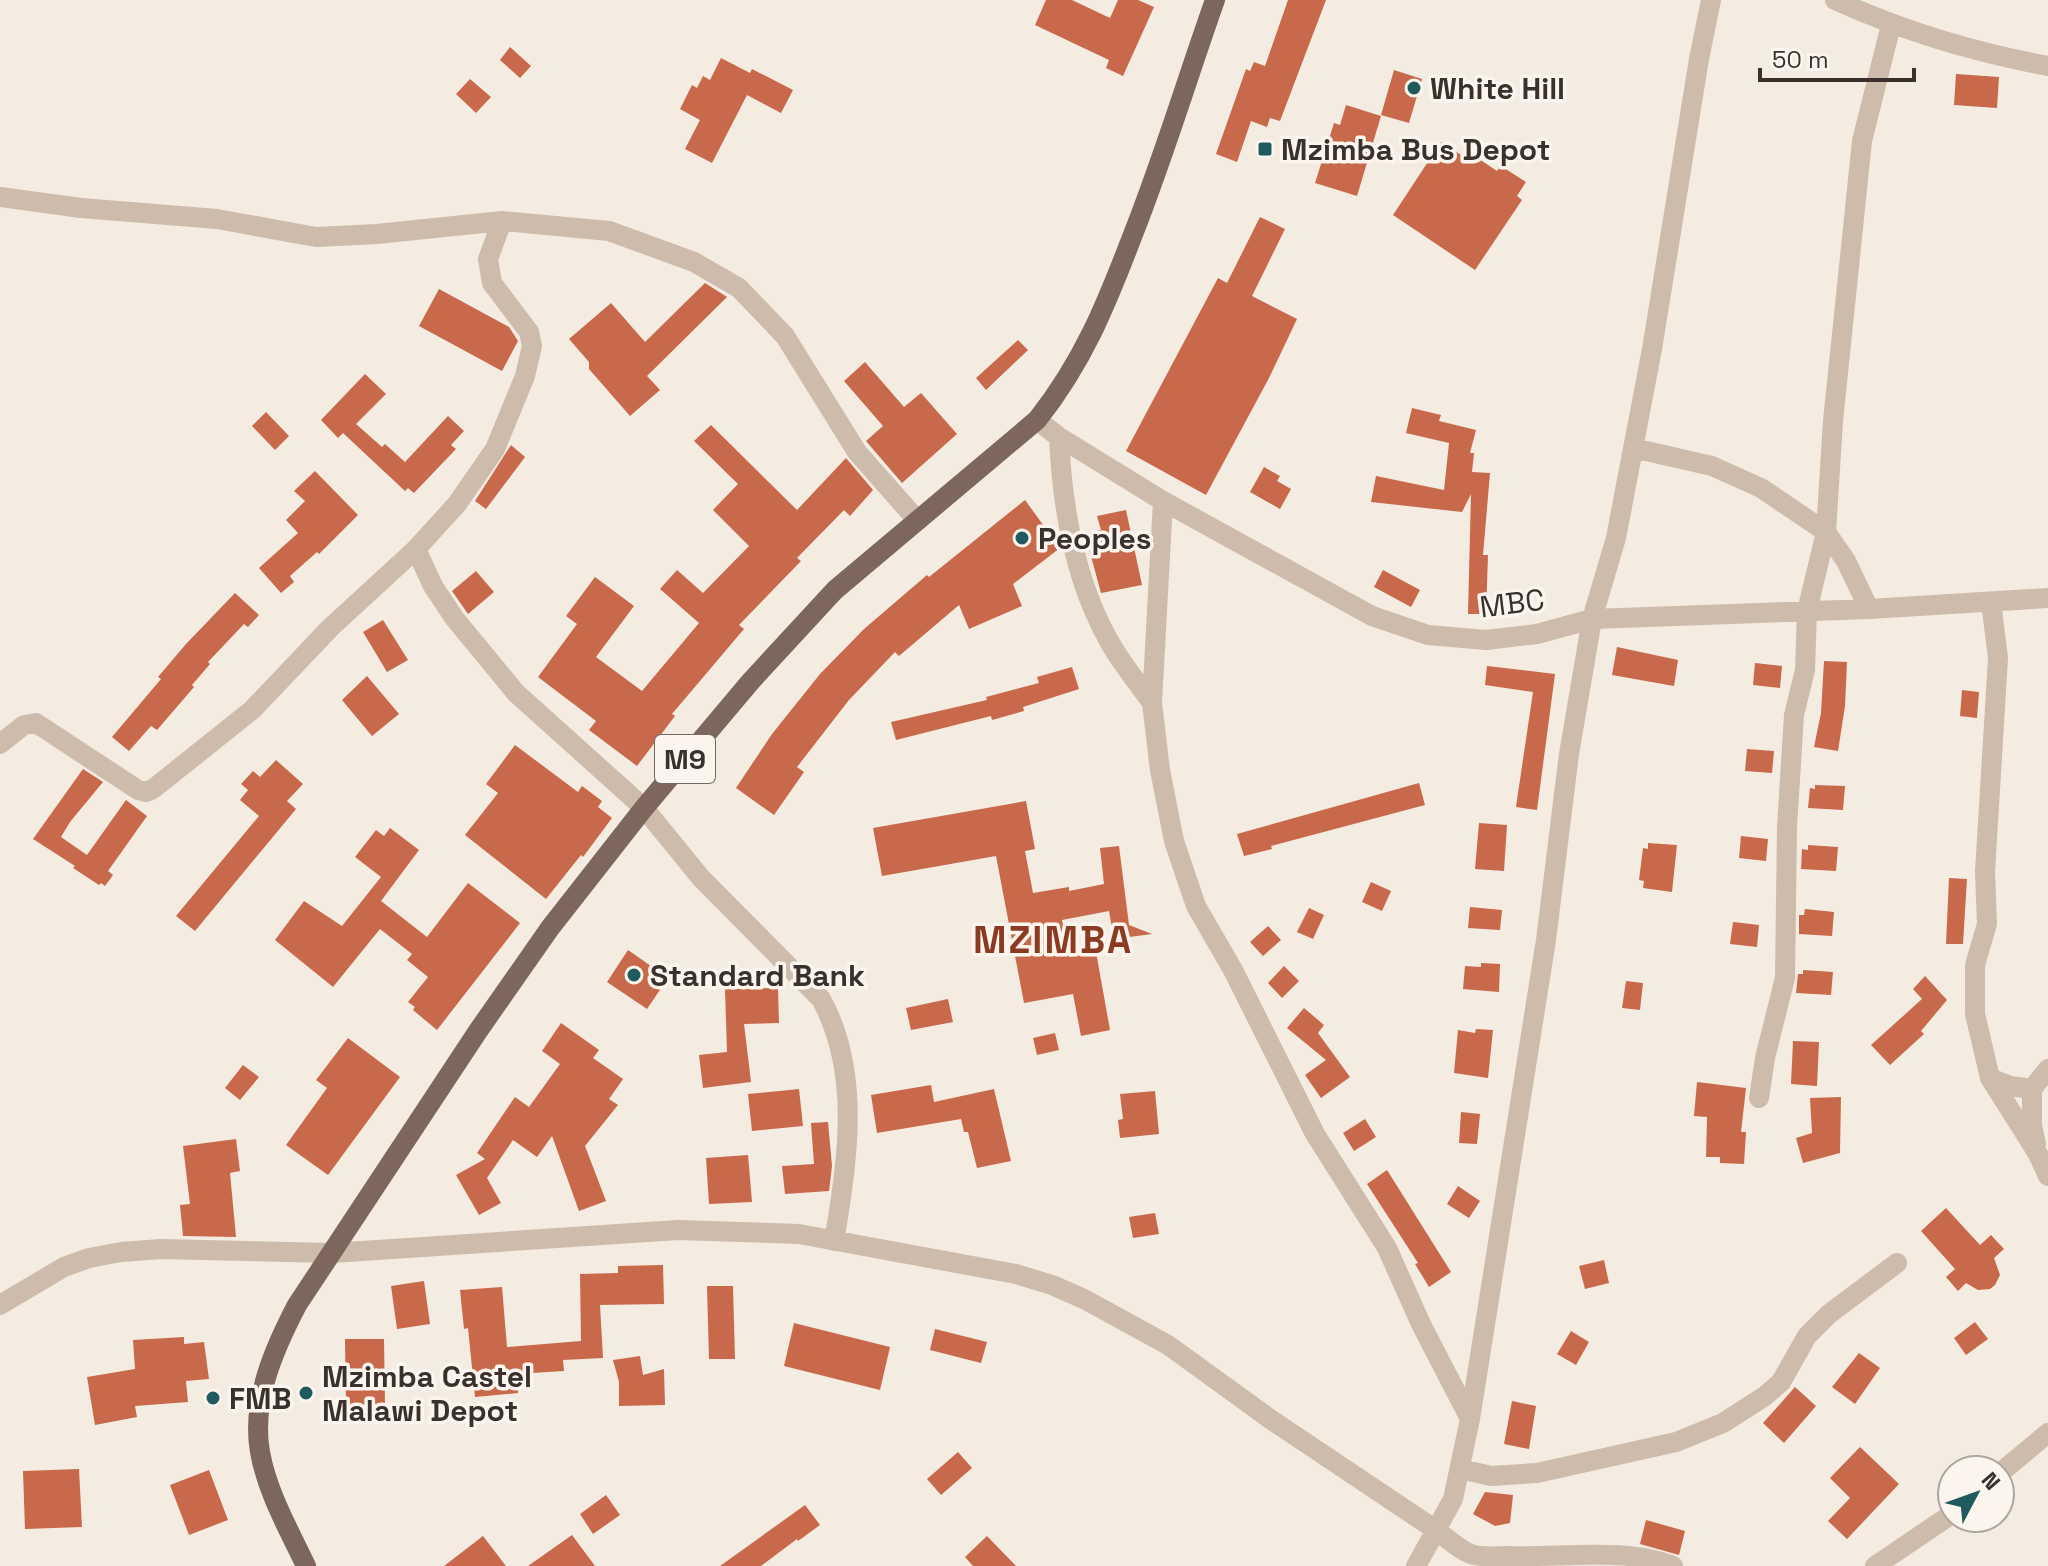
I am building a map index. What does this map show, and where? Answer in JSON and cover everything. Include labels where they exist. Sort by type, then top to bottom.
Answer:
[{"type":"main road","name":"M9","points":[[306,1566],[273,1495],[260,1452],[258,1418],[266,1378],[279,1341],[297,1305],[478,1031],[550,928],[644,808],[751,681],[835,590],[1037,420],[1059,392],[1088,344],[1109,296],[1163,157],[1215,0]]},
{"type":"street","points":[[1416,1566],[1453,1499],[1461,1469],[1546,940],[1569,754],[1592,619],[1616,538],[1652,349],[1711,0]]},
{"type":"street","points":[[1835,0],[1891,25],[1984,54],[2048,66]]},
{"type":"street","points":[[1759,1098],[1765,1058],[1785,978],[1787,827],[1794,715],[1805,670],[1807,611],[1826,532],[1833,421],[1862,141],[1891,25]]},
{"type":"street","points":[[0,197],[81,208],[217,219],[316,237],[502,221],[609,231],[694,262],[739,288],[785,336],[857,452],[917,520]]},
{"type":"street","points":[[0,744],[24,725],[36,723],[138,790],[146,792],[153,789],[252,710],[286,671],[416,549],[457,504],[495,449],[525,376],[532,346],[529,332],[492,283],[488,259],[502,221]]},
{"type":"street","name":"MBC","points":[[1037,420],[1059,437],[1163,501],[1372,616],[1428,635],[1486,640],[1537,634],[1592,619],[1869,609],[2048,598]]},
{"type":"street","points":[[1059,437],[1061,479],[1084,587],[1109,642],[1152,703]]},
{"type":"street","points":[[1633,448],[1725,471],[1761,488],[1826,532],[1846,561],[1869,609]]},
{"type":"street","points":[[1163,501],[1152,703],[1160,770],[1174,841],[1196,906],[1233,970],[1315,1134],[1387,1248],[1421,1324],[1470,1419]]},
{"type":"street","points":[[416,549],[433,586],[455,619],[516,693],[644,808],[701,878],[821,999],[834,1022],[841,1045],[848,1103],[840,1206],[834,1241]]},
{"type":"street","points":[[1991,602],[1998,658],[1986,857],[1987,924],[1975,965],[1975,1014],[1990,1078],[2038,1154],[2048,1176]]},
{"type":"street","points":[[2038,1154],[2032,1125],[2032,1089],[2048,1069]]},
{"type":"street","points":[[1990,1078],[2010,1086],[2032,1089]]},
{"type":"street","points":[[0,1305],[64,1267],[121,1252],[161,1249],[332,1253],[678,1230],[799,1234],[1016,1274],[1084,1299],[1168,1345],[1270,1419],[1436,1530],[1473,1560],[1585,1555],[1617,1556],[1673,1566]]},
{"type":"street","points":[[1461,1469],[1491,1476],[1537,1473],[1676,1442],[1723,1423],[1781,1382],[1807,1336],[1829,1314],[1897,1263]]},
{"type":"street","points":[[2016,1460],[2048,1433]]},
{"type":"street","points":[[1875,1566],[1936,1525]]},
{"type":"building","points":[[1046,0],[1072,0],[1110,18],[1118,0],[1138,0],[1154,7],[1123,76],[1106,68],[1109,60],[1035,25]]},
{"type":"building","points":[[1288,0],[1326,0],[1280,121],[1270,118],[1267,127],[1251,121],[1237,162],[1216,154],[1246,69],[1250,71],[1254,62],[1265,66]]},
{"type":"building","points":[[510,47],[531,66],[520,78],[500,60]]},
{"type":"building","points":[[721,58],[750,73],[752,69],[793,90],[781,113],[747,95],[712,163],[685,149],[700,120],[680,109],[692,85],[697,88],[703,76],[710,80]]},
{"type":"building","points":[[1394,70],[1422,79],[1409,123],[1381,115]]},
{"type":"building","points":[[1956,74],[1999,77],[1997,108],[1954,105]]},
{"type":"building","points":[[470,79],[491,97],[476,113],[456,94]]},
{"type":"building","points":[[1346,105],[1381,116],[1357,196],[1315,183],[1334,123],[1340,125]]},
{"type":"building","points":[[1441,142],[1469,160],[1473,155],[1497,171],[1501,166],[1526,182],[1517,196],[1522,200],[1475,270],[1393,215]]},
{"type":"building","points":[[1260,217],[1285,229],[1252,296],[1297,319],[1206,495],[1126,451],[1218,278],[1227,283]]},
{"type":"building","points":[[705,283],[727,297],[647,376],[660,390],[630,416],[589,369],[589,362],[569,339],[611,303],[645,342]]},
{"type":"building","points":[[439,289],[509,327],[518,341],[502,371],[419,326]]},
{"type":"building","points":[[1018,340],[1028,350],[986,390],[976,378]]},
{"type":"building","points":[[865,362],[904,407],[921,393],[957,434],[902,483],[866,441],[883,426],[844,381]]},
{"type":"building","points":[[365,374],[386,394],[356,424],[405,462],[448,416],[464,431],[451,445],[456,449],[414,493],[408,488],[405,491],[343,433],[338,438],[321,420]]},
{"type":"building","points":[[1412,408],[1441,415],[1439,421],[1476,430],[1470,453],[1474,453],[1472,472],[1490,473],[1483,555],[1488,555],[1486,614],[1468,614],[1471,494],[1462,512],[1371,502],[1376,476],[1444,490],[1449,443],[1406,433]]},
{"type":"building","points":[[266,412],[289,436],[275,450],[252,426]]},
{"type":"building","points":[[711,425],[797,510],[846,458],[873,490],[850,516],[844,510],[797,558],[801,561],[739,625],[744,629],[672,714],[675,716],[637,766],[589,730],[596,721],[538,677],[577,624],[566,616],[595,577],[634,606],[596,657],[642,691],[699,623],[660,589],[677,570],[703,593],[749,546],[713,510],[738,484],[694,441]]},
{"type":"building","points":[[511,445],[525,457],[486,509],[475,501]]},
{"type":"building","points":[[1264,467],[1280,476],[1277,481],[1291,489],[1280,509],[1250,492]]},
{"type":"building","points":[[315,471],[358,515],[319,554],[317,552],[290,576],[294,582],[281,593],[259,568],[298,533],[286,520],[305,501],[294,491]]},
{"type":"building","points":[[1025,500],[1060,548],[1013,584],[1022,606],[969,629],[959,605],[899,656],[895,652],[849,700],[797,767],[804,772],[774,815],[736,788],[772,734],[820,674],[864,629],[927,575],[929,577]]},
{"type":"building","points":[[1126,510],[1142,585],[1101,593],[1085,534],[1101,530],[1097,516]]},
{"type":"building","points":[[1383,570],[1420,590],[1411,607],[1374,587]]},
{"type":"building","points":[[476,571],[494,592],[468,614],[452,591]]},
{"type":"building","points":[[235,593],[259,615],[248,627],[244,624],[208,662],[210,664],[192,685],[194,687],[157,730],[151,726],[129,751],[112,737],[186,644]]},
{"type":"building","points":[[383,620],[408,660],[387,672],[363,632]]},
{"type":"building","points":[[1617,647],[1678,660],[1674,686],[1612,675]]},
{"type":"building","points":[[1824,661],[1847,662],[1845,706],[1838,751],[1814,747],[1821,713]]},
{"type":"building","points":[[1755,663],[1782,666],[1780,688],[1753,685]]},
{"type":"building","points":[[1487,666],[1555,674],[1537,810],[1516,807],[1533,692],[1485,685]]},
{"type":"building","points":[[1072,667],[1079,689],[992,720],[991,716],[896,740],[891,722],[987,700],[986,697],[1039,683],[1037,677]]},
{"type":"building","points":[[367,676],[399,714],[372,736],[342,700]]},
{"type":"building","points":[[1962,690],[1979,692],[1977,718],[1960,716]]},
{"type":"building","points":[[515,745],[578,792],[582,786],[602,801],[598,807],[612,818],[546,899],[465,835],[498,793],[486,784]]},
{"type":"building","points":[[1747,749],[1774,751],[1772,773],[1745,771]]},
{"type":"building","points":[[276,760],[303,784],[287,801],[296,809],[195,931],[176,916],[259,816],[240,800],[248,790],[241,784],[253,771],[260,777]]},
{"type":"building","points":[[83,769],[103,782],[61,837],[87,855],[126,800],[147,816],[108,871],[113,875],[105,886],[99,885],[33,839]]},
{"type":"building","points":[[1419,783],[1425,805],[1244,856],[1237,834]]},
{"type":"building","points":[[1815,785],[1845,786],[1843,810],[1808,808],[1810,788],[1815,789]]},
{"type":"building","points":[[1026,801],[1035,849],[1025,851],[1033,893],[1069,887],[1069,891],[1104,884],[1100,848],[1119,846],[1129,925],[1152,934],[1114,939],[1109,911],[1062,920],[1069,957],[1096,952],[1110,1030],[1081,1036],[1073,994],[1024,1003],[996,856],[882,876],[873,828]]},
{"type":"building","points":[[1479,823],[1507,825],[1504,871],[1475,869]]},
{"type":"building","points":[[390,828],[419,850],[381,901],[427,937],[468,883],[520,923],[437,1030],[408,1002],[428,977],[407,960],[412,954],[380,929],[333,987],[275,940],[304,901],[342,926],[381,877],[355,857],[376,830],[384,836]]},
{"type":"building","points":[[1741,836],[1768,839],[1766,861],[1739,858]]},
{"type":"building","points":[[1648,843],[1677,845],[1672,892],[1643,888],[1644,881],[1639,880],[1643,848],[1648,849]]},
{"type":"building","points":[[1808,845],[1838,847],[1836,871],[1801,869],[1802,849],[1808,850]]},
{"type":"building","points":[[1949,878],[1967,879],[1963,944],[1946,944]]},
{"type":"building","points":[[1371,882],[1391,891],[1382,911],[1362,902]]},
{"type":"building","points":[[1470,907],[1502,910],[1500,930],[1468,928]]},
{"type":"building","points":[[1309,908],[1324,915],[1313,939],[1297,932]]},
{"type":"building","points":[[1805,909],[1834,912],[1832,936],[1799,934],[1799,915],[1804,915]]},
{"type":"building","points":[[1733,922],[1759,925],[1757,947],[1730,944]]},
{"type":"building","points":[[1268,926],[1281,940],[1263,956],[1250,942]]},
{"type":"building","points":[[628,950],[668,978],[647,1009],[607,982]]},
{"type":"building","points":[[1481,963],[1500,964],[1499,992],[1463,989],[1465,966],[1481,967]]},
{"type":"building","points":[[1284,966],[1299,981],[1282,998],[1268,983]]},
{"type":"building","points":[[1803,970],[1833,972],[1831,995],[1796,993],[1798,974],[1803,974]]},
{"type":"building","points":[[1925,976],[1947,1000],[1921,1031],[1924,1034],[1890,1065],[1871,1045],[1922,999],[1913,989]]},
{"type":"building","points":[[1626,981],[1643,983],[1640,1010],[1622,1008]]},
{"type":"building","points":[[778,988],[779,1023],[744,1024],[751,1082],[703,1088],[699,1055],[727,1052],[725,989]]},
{"type":"building","points":[[948,999],[953,1022],[911,1030],[906,1008]]},
{"type":"building","points":[[1304,1008],[1324,1025],[1318,1033],[1350,1077],[1321,1098],[1305,1075],[1326,1060],[1287,1028]]},
{"type":"building","points":[[561,1023],[599,1050],[593,1058],[623,1079],[609,1099],[618,1105],[585,1146],[606,1201],[579,1211],[552,1136],[537,1157],[513,1140],[487,1178],[501,1203],[479,1215],[456,1175],[485,1159],[477,1153],[515,1097],[529,1107],[560,1064],[542,1051]]},
{"type":"building","points":[[1476,1029],[1493,1030],[1488,1078],[1454,1073],[1458,1030],[1475,1033]]},
{"type":"building","points":[[1055,1033],[1059,1050],[1037,1055],[1033,1038]]},
{"type":"building","points":[[348,1038],[400,1077],[328,1175],[286,1145],[327,1088],[316,1080]]},
{"type":"building","points":[[1793,1041],[1819,1042],[1817,1086],[1791,1084]]},
{"type":"building","points":[[243,1065],[259,1077],[240,1100],[225,1088]]},
{"type":"building","points":[[1697,1082],[1746,1088],[1741,1132],[1746,1132],[1744,1164],[1720,1163],[1720,1157],[1706,1157],[1707,1117],[1694,1116]]},
{"type":"building","points":[[931,1085],[934,1102],[994,1089],[1011,1161],[977,1168],[968,1132],[964,1132],[961,1119],[877,1133],[871,1095]]},
{"type":"building","points":[[799,1089],[803,1126],[752,1131],[748,1094]]},
{"type":"building","points":[[1155,1091],[1159,1134],[1120,1138],[1118,1120],[1123,1119],[1120,1094]]},
{"type":"building","points":[[1841,1097],[1840,1153],[1803,1163],[1796,1138],[1812,1133],[1810,1098]]},
{"type":"building","points":[[1461,1112],[1480,1114],[1477,1144],[1459,1143]]},
{"type":"building","points":[[1365,1119],[1376,1137],[1354,1151],[1343,1133]]},
{"type":"building","points":[[828,1122],[832,1166],[829,1191],[785,1194],[782,1166],[814,1164],[811,1123]]},
{"type":"building","points":[[236,1139],[240,1171],[230,1173],[236,1237],[183,1236],[180,1205],[190,1204],[183,1146]]},
{"type":"building","points":[[748,1155],[752,1202],[709,1204],[706,1158]]},
{"type":"building","points":[[1387,1170],[1451,1272],[1429,1287],[1415,1264],[1418,1263],[1367,1184]]},
{"type":"building","points":[[1458,1186],[1480,1201],[1469,1218],[1447,1204]]},
{"type":"building","points":[[1946,1208],[1980,1245],[1991,1235],[2004,1249],[1994,1258],[2000,1275],[1990,1289],[1978,1290],[1966,1283],[1958,1291],[1946,1277],[1955,1269],[1921,1231]]},
{"type":"building","points":[[1155,1213],[1159,1234],[1133,1238],[1129,1217]]},
{"type":"building","points":[[1604,1260],[1609,1283],[1585,1289],[1579,1266]]},
{"type":"building","points":[[663,1265],[664,1304],[600,1305],[603,1358],[563,1360],[564,1371],[517,1374],[518,1393],[475,1397],[468,1328],[464,1329],[460,1290],[502,1287],[507,1347],[581,1341],[580,1274],[618,1273],[618,1266]]},
{"type":"building","points":[[424,1281],[430,1324],[397,1329],[391,1286]]},
{"type":"building","points":[[707,1286],[733,1286],[735,1359],[709,1359]]},
{"type":"building","points":[[1975,1322],[1988,1339],[1966,1355],[1954,1338]]},
{"type":"building","points":[[794,1323],[890,1347],[880,1390],[784,1366]]},
{"type":"building","points":[[935,1329],[987,1342],[981,1363],[930,1350]]},
{"type":"building","points":[[1571,1331],[1589,1342],[1576,1365],[1557,1354]]},
{"type":"building","points":[[184,1337],[184,1344],[204,1342],[209,1379],[186,1381],[188,1402],[135,1406],[137,1417],[95,1425],[87,1377],[135,1369],[133,1340]]},
{"type":"building","points":[[345,1339],[384,1339],[385,1405],[346,1405]]},
{"type":"building","points":[[1859,1353],[1880,1368],[1855,1404],[1832,1387]]},
{"type":"building","points":[[640,1356],[643,1375],[664,1369],[665,1405],[619,1406],[619,1382],[613,1360]]},
{"type":"building","points":[[1795,1387],[1816,1406],[1784,1443],[1763,1423]]},
{"type":"building","points":[[1512,1401],[1536,1406],[1529,1449],[1504,1444]]},
{"type":"building","points":[[1860,1447],[1899,1484],[1847,1539],[1828,1521],[1850,1498],[1830,1478]]},
{"type":"building","points":[[958,1452],[972,1468],[941,1495],[927,1479]]},
{"type":"building","points":[[79,1469],[82,1527],[25,1529],[23,1471]]},
{"type":"building","points":[[209,1470],[228,1520],[189,1535],[170,1485]]},
{"type":"building","points":[[1485,1492],[1513,1495],[1510,1523],[1495,1526],[1473,1514]]},
{"type":"building","points":[[606,1495],[620,1515],[593,1534],[580,1514]]},
{"type":"building","points":[[805,1505],[820,1525],[798,1541],[761,1566],[720,1566]]},
{"type":"building","points":[[1646,1520],[1685,1531],[1679,1555],[1640,1544]]},
{"type":"building","points":[[572,1535],[595,1566],[528,1566]]},
{"type":"building","points":[[483,1536],[506,1566],[444,1566]]},
{"type":"building","points":[[987,1536],[1016,1566],[973,1566],[965,1557]]},
{"type":"place","name":"White Hill","points":[[1414,88]]},
{"type":"place","name":"Mzimba Bus Depot","points":[[1265,149]]},
{"type":"place","name":"Peoples","points":[[1022,538]]},
{"type":"place","name":"Standard Bank","points":[[634,975]]},
{"type":"place","name":"Mzimba Castel Malawi Depot","points":[[306,1393]]},
{"type":"place","name":"FMB","points":[[213,1398]]},
{"type":"district","name":"MZIMBA","points":[[1053,940]]}]
